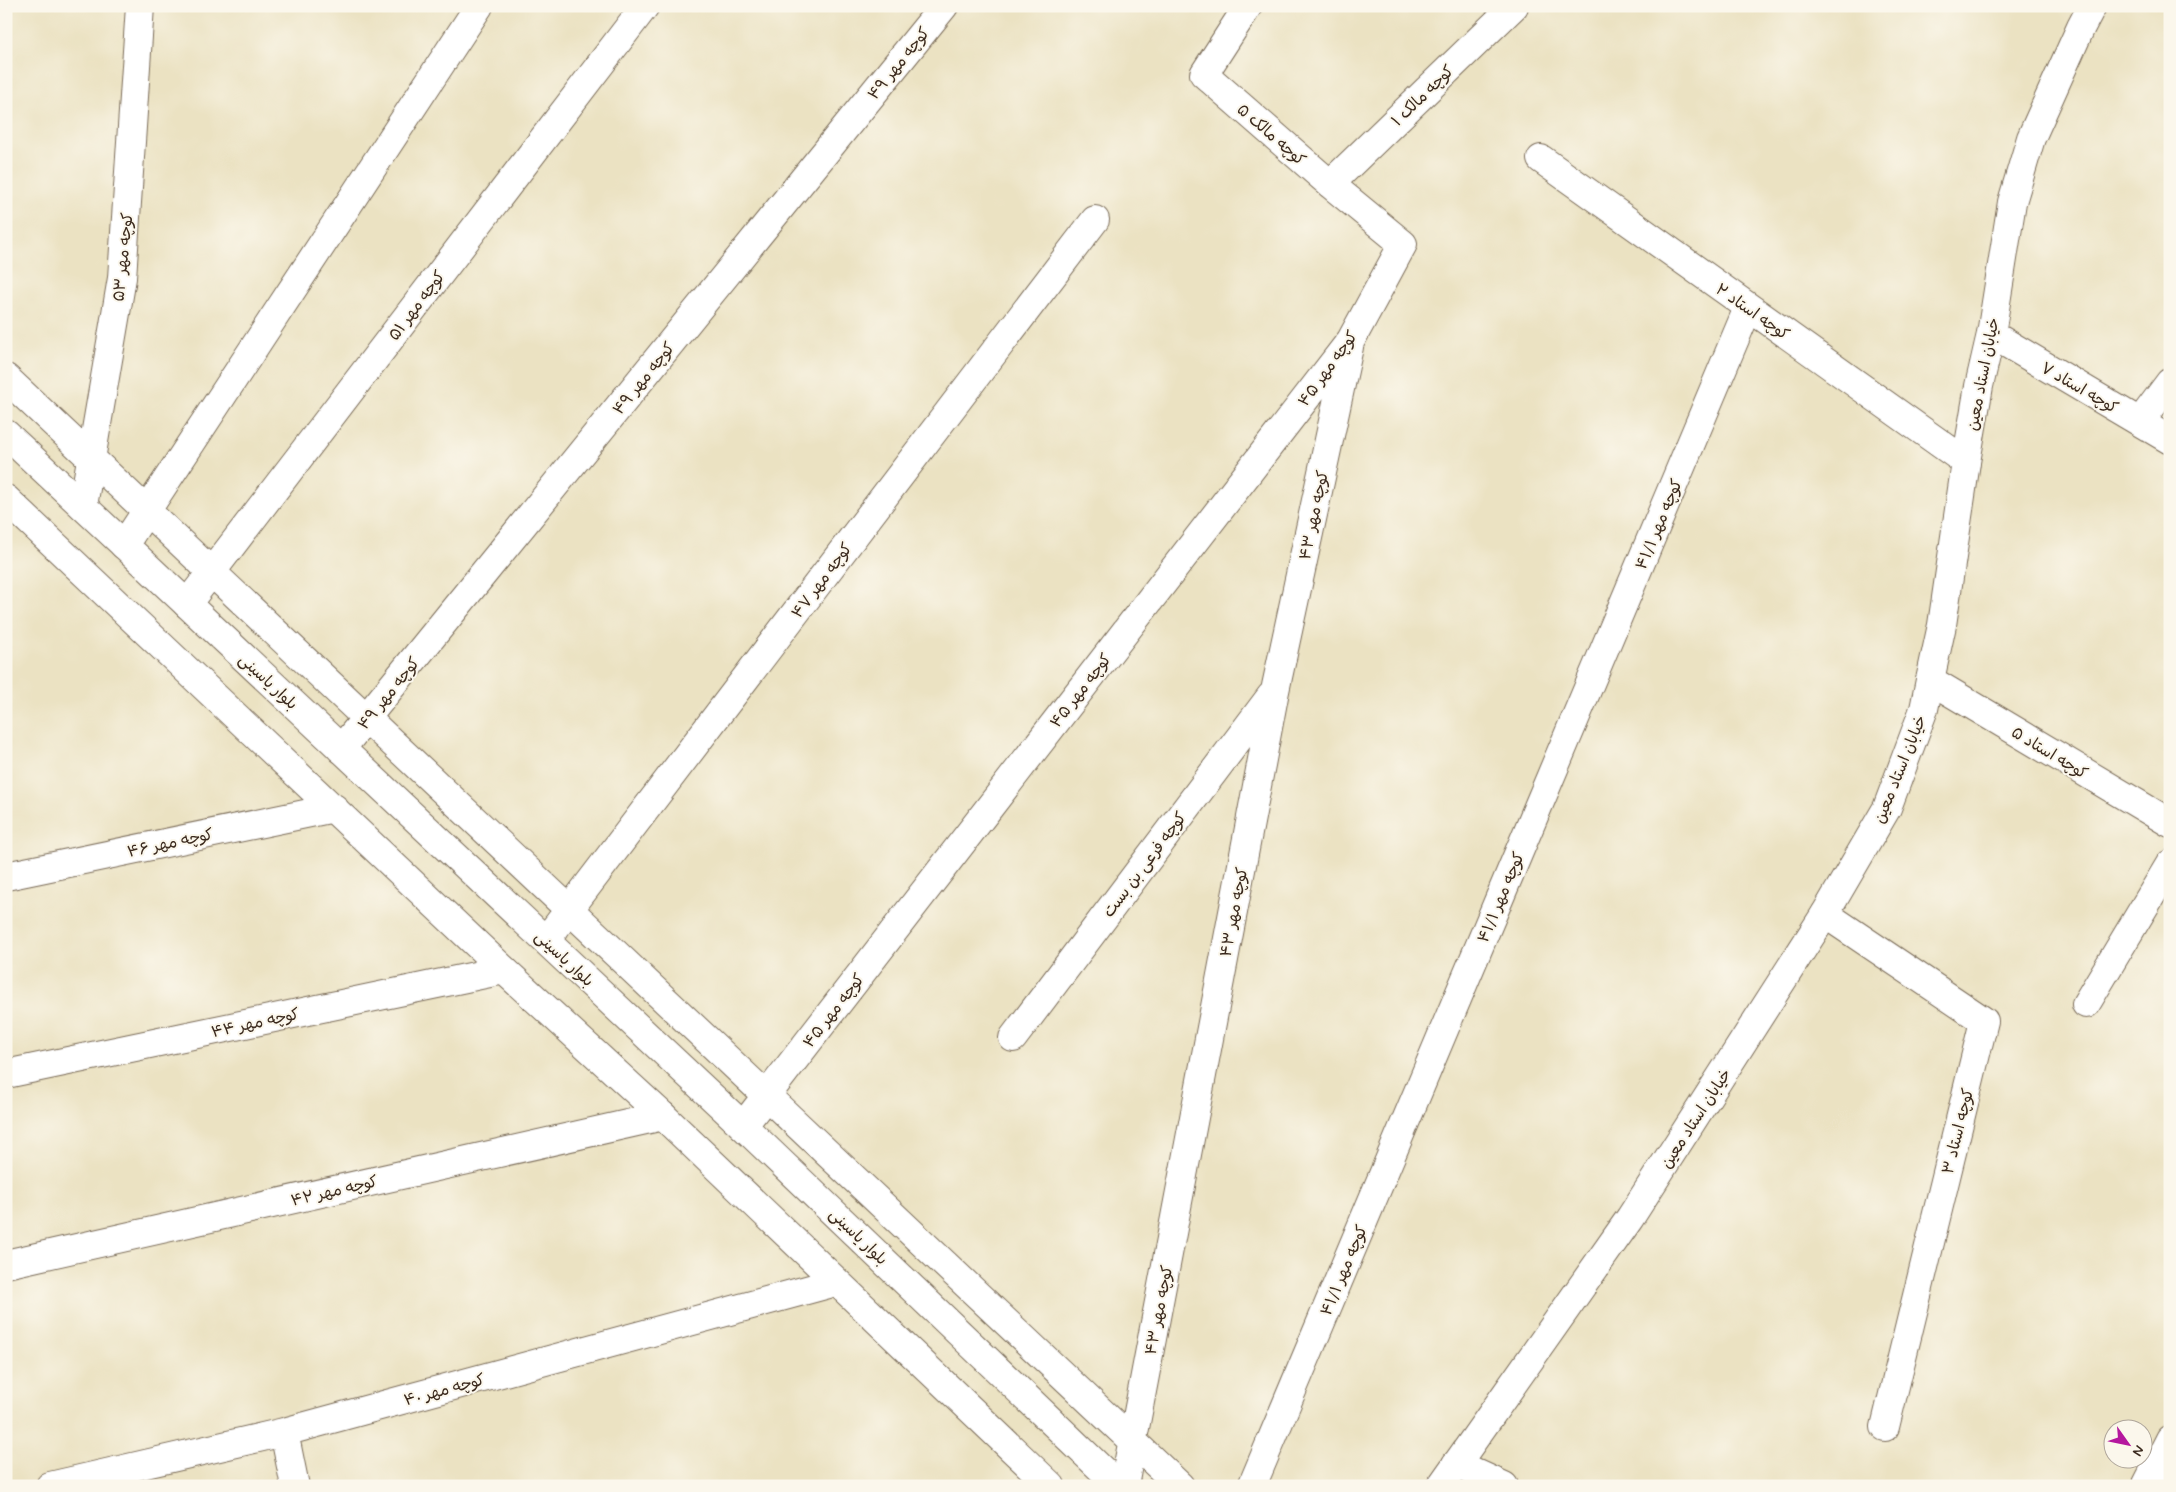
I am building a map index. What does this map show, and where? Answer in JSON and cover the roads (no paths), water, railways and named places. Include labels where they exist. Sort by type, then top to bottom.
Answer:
[{"type":"street","name":"کوچه مهر ۵۳","points":[[83,506],[122,278],[140,6]]},
{"type":"street","points":[[124,544],[479,6]]},
{"type":"street","name":"کوچه مهر ۵۱","points":[[187,604],[645,6]]},
{"type":"street","name":"کوچه مهر ۴۹","points":[[341,749],[944,6]]},
{"type":"street","name":"کوچه مالک ۵","points":[[1248,6],[1204,74],[1330,184],[1403,244]]},
{"type":"street","name":"کوچه مالک ۱","points":[[1330,184],[1514,6]]},
{"type":"street","name":"خیابان استاد معین","points":[[1441,1486],[1630,1218],[1825,914],[1887,808],[1924,709],[1942,625],[1966,462],[1979,386],[1991,334],[2012,202],[2031,138],[2081,26],[2092,6]]},
{"type":"street","name":"کوچه استاد ۲","points":[[1541,159],[1966,462]]},
{"type":"street","name":"کوچه مهر ۴۷","points":[[546,940],[1095,220]]},
{"type":"street","name":"کوچه مهر ۴۵","points":[[744,1126],[1350,340],[1403,244]]},
{"type":"street","name":"کوچه مهر ۴۱/۱","points":[[1252,1486],[1748,308]]},
{"type":"street","name":"کوچه استاد ۷","points":[[1991,334],[2170,440]]},
{"type":"street","name":"کوچه مهر ۴۳","points":[[1124,1486],[1275,691],[1350,340]]},
{"type":"street","points":[[6,378],[1180,1486]]},
{"type":"street","points":[[2140,422],[2170,382]]},
{"type":"street","name":"بلوار یاسینی","points":[[6,434],[744,1126],[1119,1486]]},
{"type":"street","points":[[6,499],[504,970],[662,1116],[1051,1486]]},
{"type":"street","name":"کوچه استاد ۵","points":[[1930,680],[2170,823]]},
{"type":"street","name":"کوچه فرعی بن بست","points":[[1013,1038],[1275,691]]},
{"type":"street","name":"کوچه مهر ۴۶","points":[[6,876],[334,808]]},
{"type":"street","points":[[2086,1004],[2170,864]]},
{"type":"street","name":"کوچه استاد ۳","points":[[1825,914],[1984,1021],[1885,1427]]},
{"type":"street","name":"کوچه مهر ۴۴","points":[[6,1074],[504,970]]},
{"type":"street","name":"کوچه مهر ۴۲","points":[[6,1264],[662,1116]]},
{"type":"street","name":"کوچه مهر ۴۰","points":[[50,1486],[284,1432],[836,1282]]},
{"type":"street","points":[[284,1432],[295,1486]]},
{"type":"street","points":[[2146,1486],[2170,1439]]},
{"type":"street","points":[[1456,1464],[1504,1486]]}]
